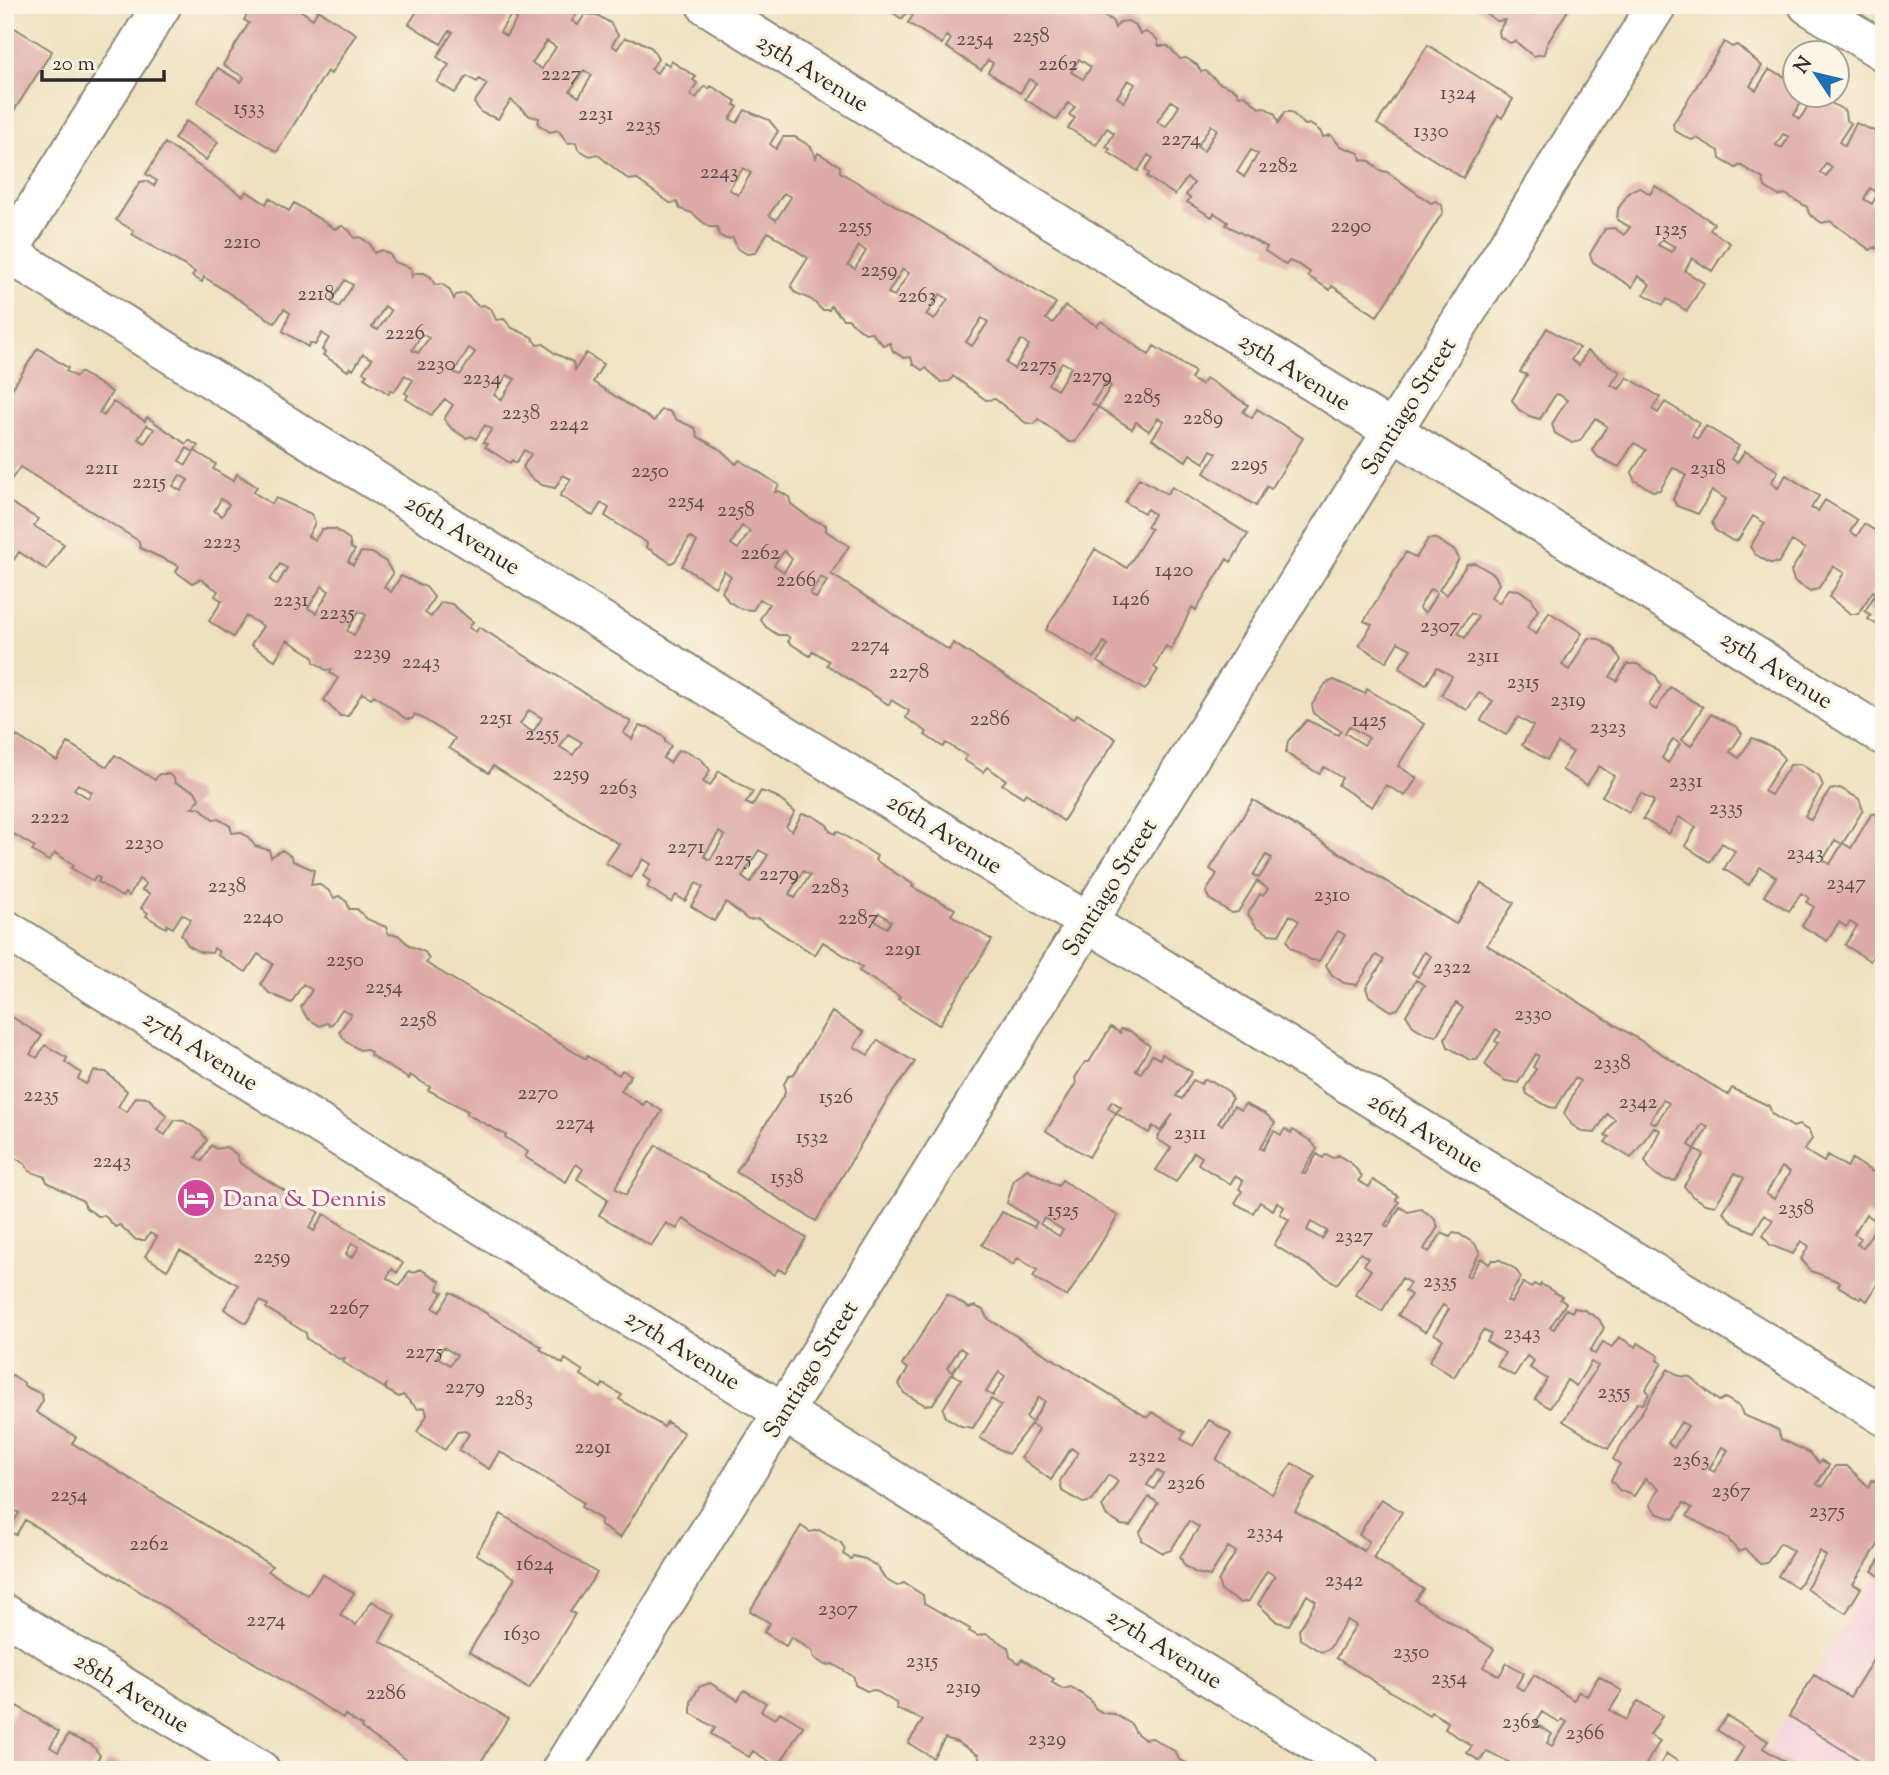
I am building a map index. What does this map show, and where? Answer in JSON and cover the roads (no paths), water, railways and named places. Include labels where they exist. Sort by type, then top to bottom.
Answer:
[{"type":"street","points":[[6,253],[162,5]]},
{"type":"street","name":"25th Avenue","points":[[706,5],[1884,736]]},
{"type":"street","name":"Santiago Street","points":[[561,1770],[1657,5]]},
{"type":"street","points":[[1808,5],[1884,52]]},
{"type":"street","name":"26th Avenue","points":[[6,253],[1884,1416]]},
{"type":"street","name":"27th Avenue","points":[[5,929],[1360,1770]]},
{"type":"street","name":"28th Avenue","points":[[5,1614],[260,1770]]},
{"type":"place","name":"Dana & Dennis","points":[[196,1198]]}]
